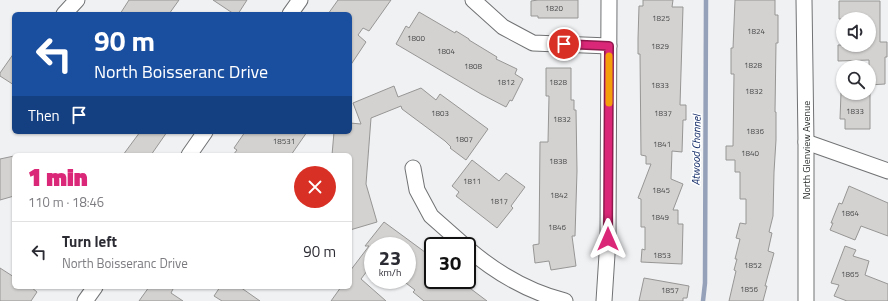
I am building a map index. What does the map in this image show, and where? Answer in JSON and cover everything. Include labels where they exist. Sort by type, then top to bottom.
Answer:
[{"type":"street","points":[[66,12],[77,0]]},
{"type":"street","points":[[291,12],[300,0]]},
{"type":"street","points":[[473,0],[503,27],[533,42],[609,46]]},
{"type":"street","points":[[604,301],[608,239],[609,0]]},
{"type":"street","name":"North Glenview Avenue","points":[[804,0],[806,301]]},
{"type":"street","points":[[190,153],[205,134]]},
{"type":"street","points":[[806,142],[888,171]]},
{"type":"street","points":[[413,168],[417,190],[431,216],[455,237]]},
{"type":"street","points":[[476,256],[520,285],[548,297],[565,301]]},
{"type":"street","points":[[85,301],[94,289]]},
{"type":"building","points":[[129,0],[179,0],[170,12],[121,12]]},
{"type":"building","points":[[213,0],[247,0],[239,12],[231,12]]},
{"type":"building","points":[[338,0],[391,0],[369,31],[363,28],[358,35],[366,42],[352,63],[352,12],[329,12]]},
{"type":"building","points":[[578,0],[578,18],[538,18],[538,16],[531,16],[531,1]]},
{"type":"building","points":[[643,0],[673,0],[672,7],[683,7],[680,105],[686,105],[686,120],[683,120],[682,152],[672,151],[671,179],[683,184],[673,210],[678,210],[678,224],[683,224],[682,264],[641,262],[642,249],[645,250],[645,227],[641,227],[641,199],[638,198],[651,164],[646,164],[646,156],[641,155],[640,54],[638,54],[638,39],[639,6],[643,6]]},
{"type":"building","points":[[735,0],[775,0],[775,15],[778,15],[778,43],[776,43],[776,140],[773,216],[769,232],[772,233],[768,251],[774,253],[765,286],[767,286],[763,301],[729,301],[736,271],[734,270],[737,259],[735,259],[740,239],[736,238],[740,223],[746,224],[746,199],[740,199],[740,172],[735,172],[735,160],[726,160],[726,146],[733,146],[734,74],[731,74],[731,48],[733,48]]},
{"type":"building","points":[[839,1],[880,1],[880,42],[887,42],[887,57],[885,57],[885,84],[876,85],[876,60],[838,60],[838,52],[876,52],[876,12],[839,12]]},
{"type":"building","points":[[419,12],[455,33],[456,31],[497,57],[496,59],[517,69],[515,74],[523,79],[512,101],[510,100],[506,107],[396,44],[406,26],[409,28]]},
{"type":"building","points":[[12,56],[12,84],[0,76],[0,73]]},
{"type":"building","points":[[546,68],[571,68],[571,100],[574,100],[574,110],[576,110],[577,171],[575,236],[572,236],[576,266],[551,270],[549,261],[535,263],[533,245],[539,244],[540,142],[548,142],[549,96],[546,96]]},
{"type":"building","points":[[394,86],[398,97],[421,88],[436,100],[440,94],[488,129],[466,160],[450,148],[451,147],[445,141],[402,109],[401,106],[371,118],[366,184],[377,222],[352,229],[352,153],[332,153],[334,134],[352,134],[352,123],[361,124],[353,103]]},
{"type":"building","points":[[841,100],[870,100],[870,129],[845,129],[845,119],[840,119]]},
{"type":"building","points":[[139,134],[166,134],[152,153],[124,153]]},
{"type":"building","points":[[244,134],[306,134],[292,153],[235,153],[237,150],[234,148]]},
{"type":"building","points":[[12,156],[12,197],[0,200],[0,159]]},
{"type":"building","points":[[472,160],[499,181],[506,173],[525,187],[511,206],[513,208],[497,228],[456,196],[459,192],[452,186]]},
{"type":"building","points":[[849,186],[888,203],[888,236],[861,226],[855,240],[830,230],[833,223],[831,223],[839,203],[842,204]]},
{"type":"building","points":[[384,222],[404,237],[372,237]]},
{"type":"building","points":[[416,246],[424,251],[424,289],[471,289],[487,301],[424,301],[413,292],[415,290],[414,289],[416,289]]},
{"type":"building","points":[[845,246],[856,250],[853,256],[869,261],[865,275],[888,284],[888,301],[847,301],[834,296],[839,285],[831,283]]},
{"type":"building","points":[[364,253],[364,275],[361,279],[364,282],[364,289],[372,289],[386,301],[331,301],[340,289],[352,289],[352,268]]},
{"type":"building","points":[[0,268],[12,276],[12,289],[33,289],[37,292],[31,301],[0,301]]},
{"type":"building","points":[[644,278],[689,286],[687,298],[683,298],[683,301],[639,301]]},
{"type":"building","points":[[148,289],[173,289],[171,293],[183,301],[139,301]]},
{"type":"building","points":[[219,289],[243,289],[260,301],[222,301],[214,296]]},
{"type":"waterway","name":"Atwood Channel","points":[[703,301],[705,283],[706,0]]},
{"type":"slow traffic","points":[[609,56],[609,103]]},
{"type":"route","points":[[564,44],[609,46],[608,239]]}]
